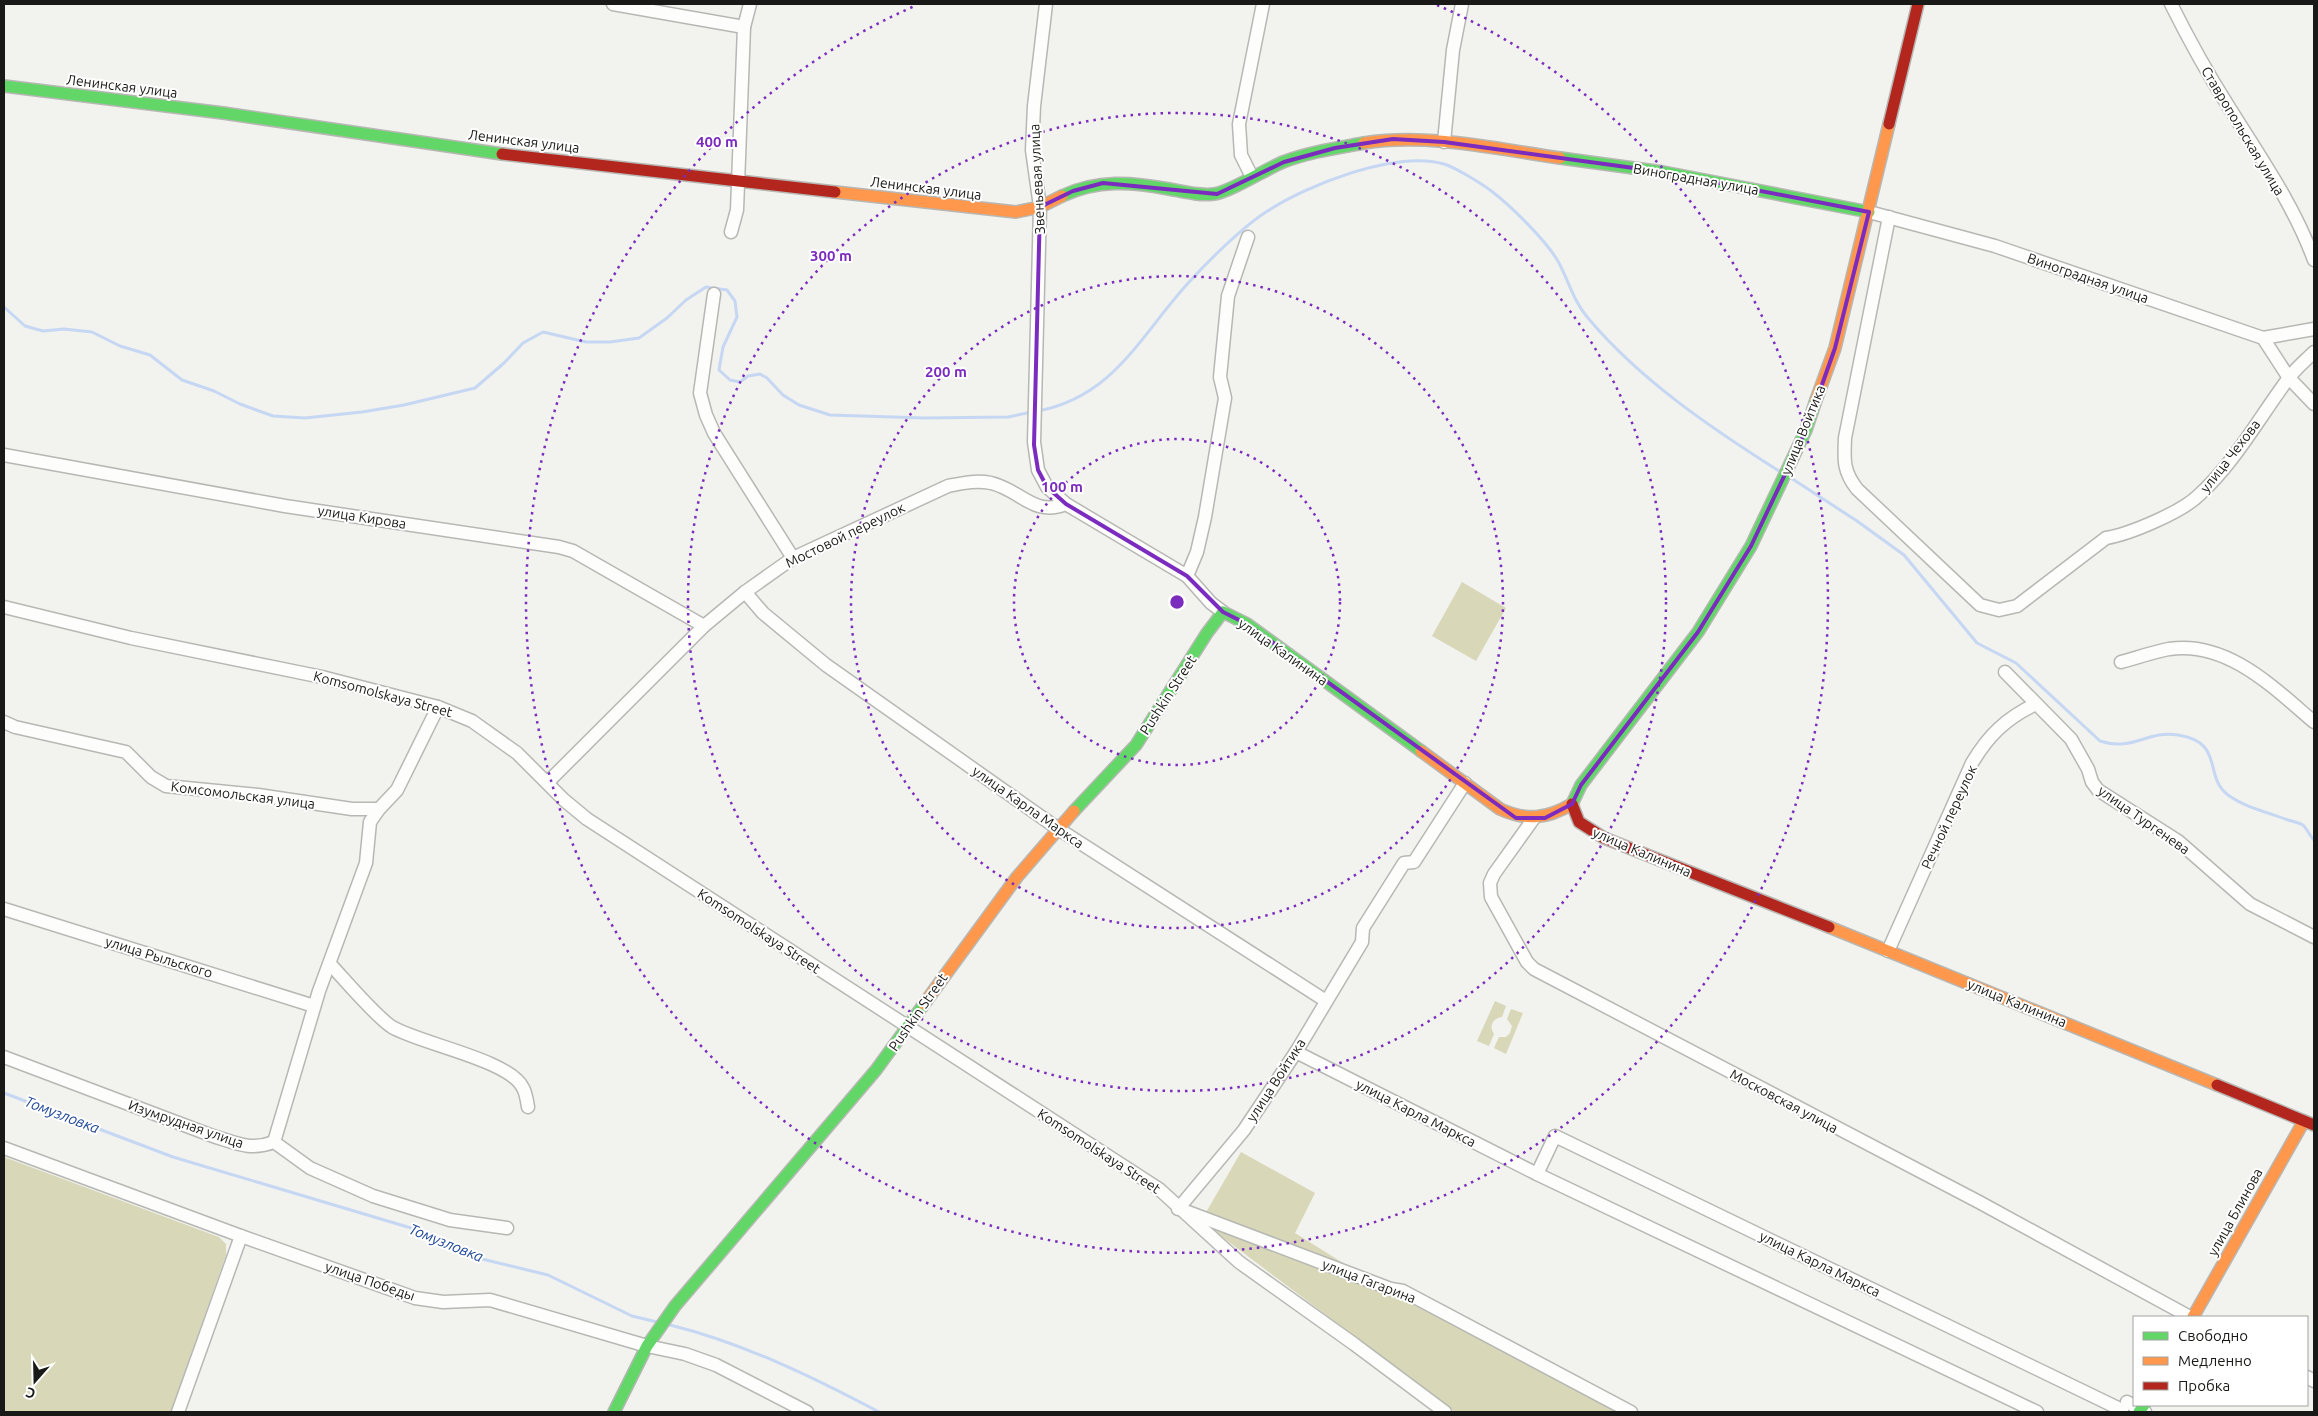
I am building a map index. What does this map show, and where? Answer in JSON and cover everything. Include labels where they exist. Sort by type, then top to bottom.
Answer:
[{"type":"main road","name":"улица Войтика","points":[[1572,804],[1581,785],[1698,632],[1751,546],[1806,430],[1835,348],[1918,4]]},
{"type":"main road","name":"Ленинская улица","points":[[4,86],[223,113],[532,158],[738,180],[987,210],[1016,212],[1040,207]]},
{"type":"main road","name":"Виноградная улица","points":[[1040,207],[1073,191],[1103,183],[1136,183],[1199,195],[1217,194],[1284,162],[1335,148],[1393,139],[1444,142],[1663,172],[1869,212]]},
{"type":"main road","name":"улица Калинина","points":[[1223,612],[1247,624],[1500,810],[1516,818],[1545,818],[1557,814],[1572,804],[1574,817],[1582,826],[1604,838],[1888,950],[2309,1123]]},
{"type":"main road","name":"Pushkin Street","points":[[614,1412],[649,1343],[675,1306],[876,1070],[978,927],[1057,828],[1136,745],[1207,633],[1223,612]]},
{"type":"main road","name":"улица Блинова","points":[[2193,1316],[2309,1123]]},
{"type":"street","points":[[613,4],[744,27]]},
{"type":"street","points":[[731,232],[737,210],[744,27],[750,4]]},
{"type":"street","name":"Звеньевая улица","points":[[1035,429],[1040,207],[1032,150],[1034,106],[1046,4]]},
{"type":"street","points":[[1252,177],[1242,155],[1239,124],[1263,4]]},
{"type":"street","points":[[1444,142],[1453,50],[1462,4]]},
{"type":"street","name":"Ставропольская улица","points":[[2171,4],[2191,46],[2266,164],[2308,244],[2314,260]]},
{"type":"street","name":"Виноградная улица","points":[[1869,212],[1995,246],[2263,338]]},
{"type":"street","name":"улица Чехова","points":[[1889,217],[1845,438],[1844,461],[1847,476],[1857,489],[1980,605],[1999,610],[2017,606],[2106,538],[2122,536],[2155,522],[2198,497],[2218,476],[2289,378],[2314,352]]},
{"type":"street","points":[[1187,576],[1197,552],[1205,517],[1225,398],[1220,377],[1228,296],[1248,237]]},
{"type":"street","points":[[714,294],[700,393],[706,415],[714,433],[793,558]]},
{"type":"street","points":[[2314,329],[2263,338],[2289,378],[2314,404]]},
{"type":"street","name":"улица Калинина","points":[[1035,429],[1034,446],[1038,470],[1047,487],[1066,504],[1187,576],[1211,603],[1223,612]]},
{"type":"street","name":"улица Кирова","points":[[4,455],[285,506],[559,547],[573,551],[704,626]]},
{"type":"street","name":"Мостовой переулок","points":[[548,782],[704,626],[745,592],[793,558],[948,486],[971,481],[991,484],[1005,489],[1042,508],[1053,509],[1066,504]]},
{"type":"street","name":"улица Карла Маркса","points":[[745,592],[763,613],[826,665],[1057,828],[1326,1001]]},
{"type":"street","name":"Komsomolskaya Street","points":[[4,607],[131,638],[322,676],[438,707],[472,721],[517,753],[564,800],[587,819],[907,1028],[1159,1189],[1178,1209],[1239,1262],[1354,1344],[1444,1412]]},
{"type":"street","points":[[2121,662],[2169,649],[2191,648],[2219,654],[2236,662],[2269,684],[2314,722]]},
{"type":"street","name":"улица Тургенева","points":[[2005,672],[2070,739],[2098,790],[2178,840],[2250,904],[2314,936]]},
{"type":"street","name":"Речной переулок","points":[[1888,950],[1972,764],[1985,741],[2022,711],[2036,704]]},
{"type":"street","points":[[438,707],[398,790],[379,809],[370,822],[366,863],[314,1006],[274,1142],[310,1168],[373,1196],[450,1220],[507,1228]]},
{"type":"street","name":"Комсомольская улица","points":[[4,722],[16,727],[126,752],[151,777],[166,786],[258,795],[352,809],[379,809]]},
{"type":"street","name":"улица Войтика","points":[[1178,1209],[1244,1130],[1296,1052],[1362,942],[1363,928],[1404,863],[1414,862],[1465,783]]},
{"type":"street","name":"Московская улица","points":[[1534,818],[1494,874],[1490,883],[1491,897],[1527,962],[1534,969],[1979,1202],[2190,1316]]},
{"type":"street","name":"улица Рыльского","points":[[4,909],[314,1006]]},
{"type":"street","points":[[330,964],[390,1026],[408,1036],[492,1064],[516,1078],[523,1088],[528,1107]]},
{"type":"street","name":"улица Карла Маркса","points":[[1296,1052],[1537,1174],[2037,1412]]},
{"type":"street","name":"Изумрудная улица","points":[[4,1057],[245,1146],[260,1147],[274,1142]]},
{"type":"street","name":"улица Карла Маркса","points":[[1537,1174],[1555,1136],[2125,1406],[2142,1410]]},
{"type":"street","name":"улица Победы","points":[[4,1148],[415,1298],[443,1302],[490,1300],[685,1354],[716,1365],[808,1412]]},
{"type":"street","name":"улица Гагарина","points":[[1178,1209],[1391,1289],[1403,1291],[1631,1412]]},
{"type":"street","points":[[178,1412],[241,1236]]},
{"type":"highlighted area","points":[[1393,139],[1444,142],[1663,172],[1869,212],[1835,348],[1806,430],[1751,546],[1698,632],[1581,785],[1572,804],[1545,818],[1516,818],[1247,624],[1223,612],[1187,576],[1066,504],[1047,487],[1038,470],[1034,445],[1040,207],[1073,191],[1103,183],[1217,194],[1284,162],[1335,148]]},
{"type":"green space","points":[[1462,582],[1506,608],[1476,661],[1432,636]]},
{"type":"green space","points":[[1495,1001],[1506,1006],[1502,1017],[1492,1023],[1494,1034],[1489,1046],[1477,1041]]},
{"type":"green space","points":[[1511,1009],[1523,1013],[1506,1054],[1494,1048],[1499,1037],[1506,1037],[1510,1033],[1512,1026],[1507,1019]]},
{"type":"green space","points":[[1241,1152],[1315,1193],[1295,1233],[1396,1296],[1625,1412],[1455,1412],[1201,1221]]},
{"type":"green space","points":[[4,1157],[219,1237],[226,1244],[226,1255],[171,1412],[4,1412]]},
{"type":"waterway","points":[[1038,411],[1065,403],[1088,392],[1108,377],[1142,340],[1198,272],[1237,234],[1266,212],[1304,191],[1327,181],[1377,166],[1424,161],[1444,164],[1461,172],[1490,190],[1508,205],[1528,224],[1553,254],[1579,305],[1608,341],[1678,402],[1728,438],[1779,471]]},
{"type":"waterway","points":[[4,307],[25,326],[43,331],[64,329],[92,332],[120,346],[150,355],[182,380],[214,391],[240,404],[273,416],[305,418],[404,405],[475,388],[504,363],[523,343],[543,332],[586,342],[610,342],[639,338],[667,318],[686,300],[706,287],[727,290],[735,301],[737,317],[723,347],[719,370],[730,380],[740,382],[748,376],[760,374],[767,378],[783,395],[799,405],[830,415],[924,418],[1008,417],[1032,412]]},
{"type":"waterway","points":[[1791,478],[1857,521],[1904,555],[1977,643],[2016,663],[2100,741],[2122,744],[2167,734],[2193,739],[2208,752],[2216,779],[2228,795],[2250,807],[2303,825],[2314,840]]},
{"type":"waterway","name":"Томузловка","points":[[4,1093],[173,1157],[411,1228],[482,1259],[548,1275],[632,1316],[657,1322]]},
{"type":"waterway","name":"Томузловка","points":[[670,1325],[697,1332],[751,1351],[829,1386],[879,1412]]},
{"type":"traffic: fast","points":[[4,86],[223,113],[502,154]]},
{"type":"traffic: fast","points":[[1062,196],[1089,187],[1115,183],[1142,185],[1197,194],[1214,194],[1229,189],[1283,162],[1323,151],[1364,143]]},
{"type":"traffic: fast","points":[[1560,158],[1663,172],[1869,212]]},
{"type":"traffic: fast","points":[[1572,804],[1581,785],[1698,632],[1751,546],[1806,430],[1816,400]]},
{"type":"traffic: fast","points":[[1074,811],[1136,745],[1207,633],[1223,612],[1247,624],[1421,751]]},
{"type":"traffic: fast","points":[[614,1412],[647,1346],[675,1306],[876,1070],[924,1004]]},
{"type":"traffic: fast","points":[[2139,1412],[2143,1406]]},
{"type":"traffic: slow","points":[[1816,400],[1835,348],[1889,124]]},
{"type":"traffic: slow","points":[[1364,143],[1388,140],[1438,141],[1560,158]]},
{"type":"traffic: slow","points":[[835,192],[1016,212],[1040,207],[1062,196]]},
{"type":"traffic: slow","points":[[1421,751],[1500,809],[1510,813],[1536,817],[1554,813],[1572,804]]},
{"type":"traffic: slow","points":[[924,1004],[1017,877],[1074,811]]},
{"type":"traffic: slow","points":[[1829,927],[2217,1085]]},
{"type":"traffic: slow","points":[[2194,1316],[2304,1121]]},
{"type":"traffic: jam","points":[[1889,124],[1918,4]]},
{"type":"traffic: jam","points":[[502,154],[835,192]]},
{"type":"traffic: jam","points":[[1572,804],[1579,822],[1604,838],[1829,927]]},
{"type":"traffic: jam","points":[[2217,1085],[2314,1125]]}]
